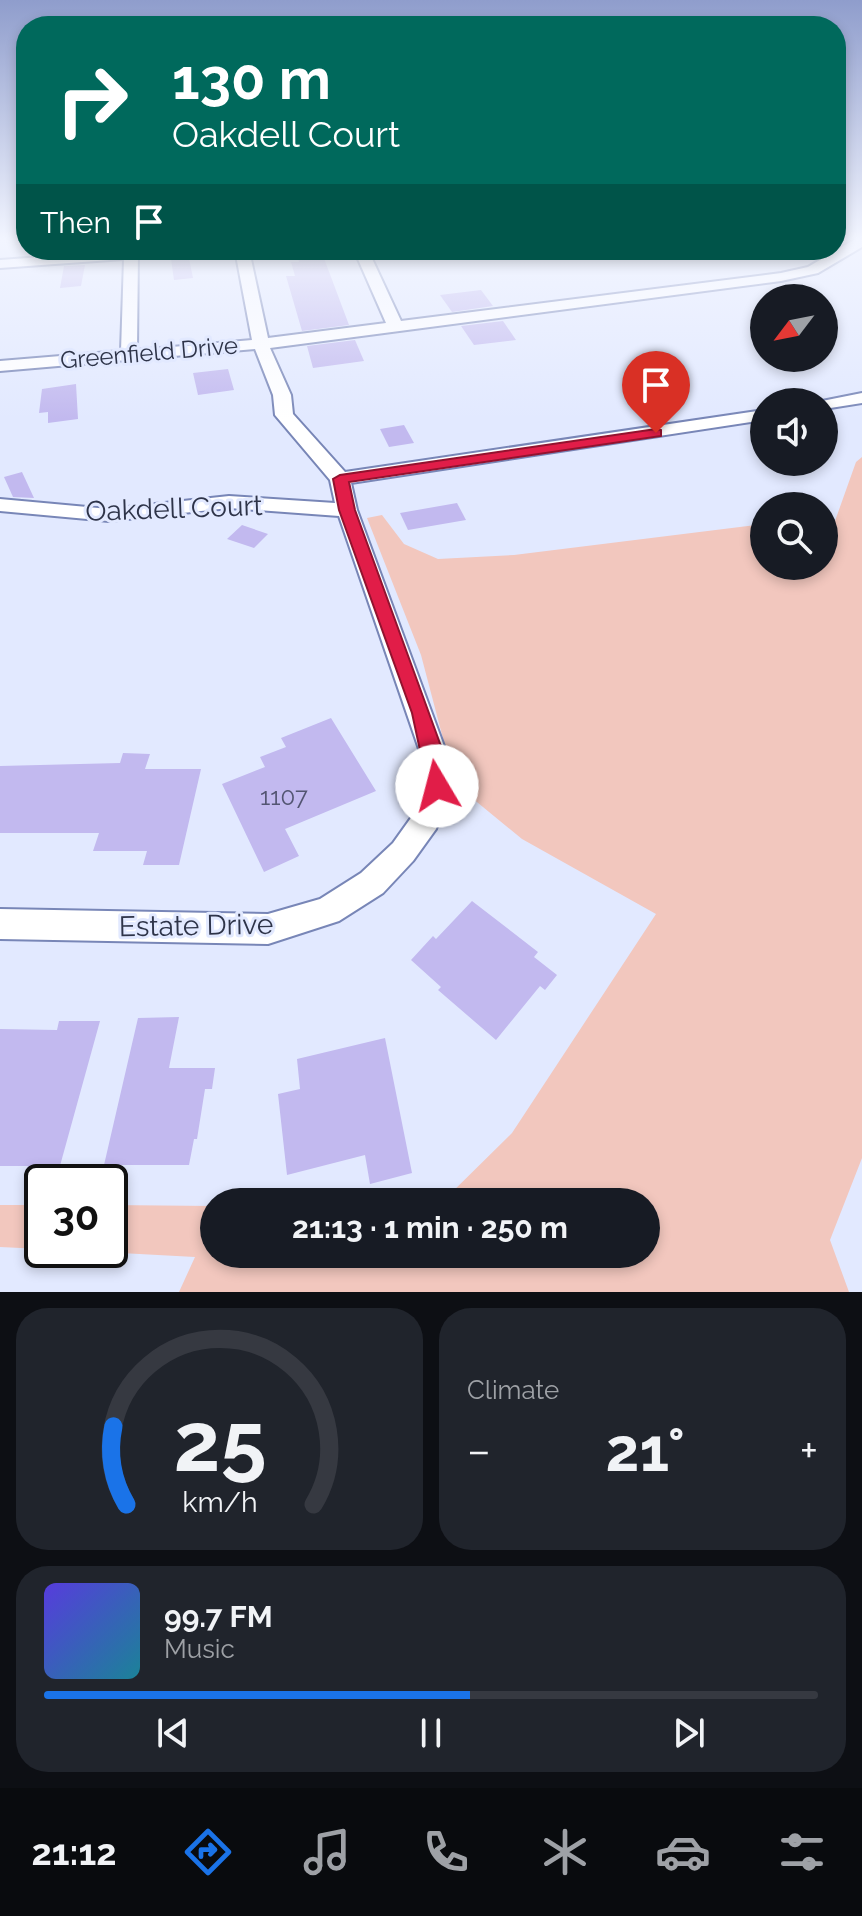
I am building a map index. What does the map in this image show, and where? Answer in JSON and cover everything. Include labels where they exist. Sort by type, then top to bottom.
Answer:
[{"type":"street","points":[[129,354],[130,298]]},
{"type":"street","points":[[252,298],[261,344],[282,395],[284,415],[340,479],[750,417]]},
{"type":"street","points":[[383,298],[395,325]]},
{"type":"street","name":"Greenfield Drive","points":[[0,366],[261,344],[610,298]]},
{"type":"street","points":[[838,402],[862,398]]},
{"type":"street","name":"Estate Drive","points":[[0,924],[268,929],[328,911],[372,883],[403,852],[426,820],[437,786],[432,749],[347,510],[340,479]]},
{"type":"street","name":"Oakdell Court","points":[[0,505],[109,515],[229,502],[347,510]]},
{"type":"shaded area","points":[[862,457],[862,1158],[830,1240],[849,1292],[179,1292],[195,1257],[128,1253],[128,1205],[200,1206],[200,1268],[660,1268],[660,1188],[456,1188],[512,1133],[656,914],[522,839],[455,784],[421,655],[367,518],[382,515],[404,544],[438,559],[514,555],[750,526],[750,580],[838,580],[838,513],[856,462]]},
{"type":"shaded area","points":[[0,1205],[24,1205],[24,1248],[0,1247]]},
{"type":"building","points":[[292,298],[339,298],[349,325],[302,331]]},
{"type":"building","points":[[442,298],[487,298],[493,306],[452,312]]},
{"type":"building","points":[[503,321],[516,340],[474,345],[461,326]]},
{"type":"building","points":[[355,340],[364,361],[313,368],[307,346]]},
{"type":"building","points":[[228,369],[234,390],[198,395],[193,373]]},
{"type":"building","points":[[76,384],[78,419],[48,423],[48,412],[39,413],[42,389]]},
{"type":"building","points":[[404,425],[414,443],[389,447],[380,429]]},
{"type":"building","points":[[22,472],[34,498],[13,497],[4,477]]},
{"type":"building","points":[[457,503],[466,520],[408,530],[400,513]]},
{"type":"building","points":[[242,525],[268,534],[254,548],[227,539]]},
{"type":"building","points":[[331,718],[376,791],[285,829],[299,856],[264,872],[222,784],[265,767],[260,757],[286,747],[281,738]]},
{"type":"building","points":[[123,753],[150,754],[145,769],[201,769],[179,865],[143,865],[147,851],[93,851],[99,833],[0,833],[0,766],[120,763]]},
{"type":"building","points":[[472,901],[538,952],[534,957],[557,975],[545,990],[540,986],[496,1040],[438,990],[441,987],[411,960]]},
{"type":"building","points":[[179,1017],[169,1068],[215,1068],[212,1089],[205,1089],[197,1139],[194,1139],[189,1165],[104,1164],[138,1018]]},
{"type":"building","points":[[59,1021],[100,1021],[60,1164],[0,1166],[0,1029],[57,1030]]},
{"type":"building","points":[[385,1038],[412,1173],[370,1184],[365,1155],[287,1175],[278,1094],[300,1089],[297,1059]]},
{"type":"route","points":[[437,786],[432,749],[421,713],[347,510],[340,479],[656,433]]}]
